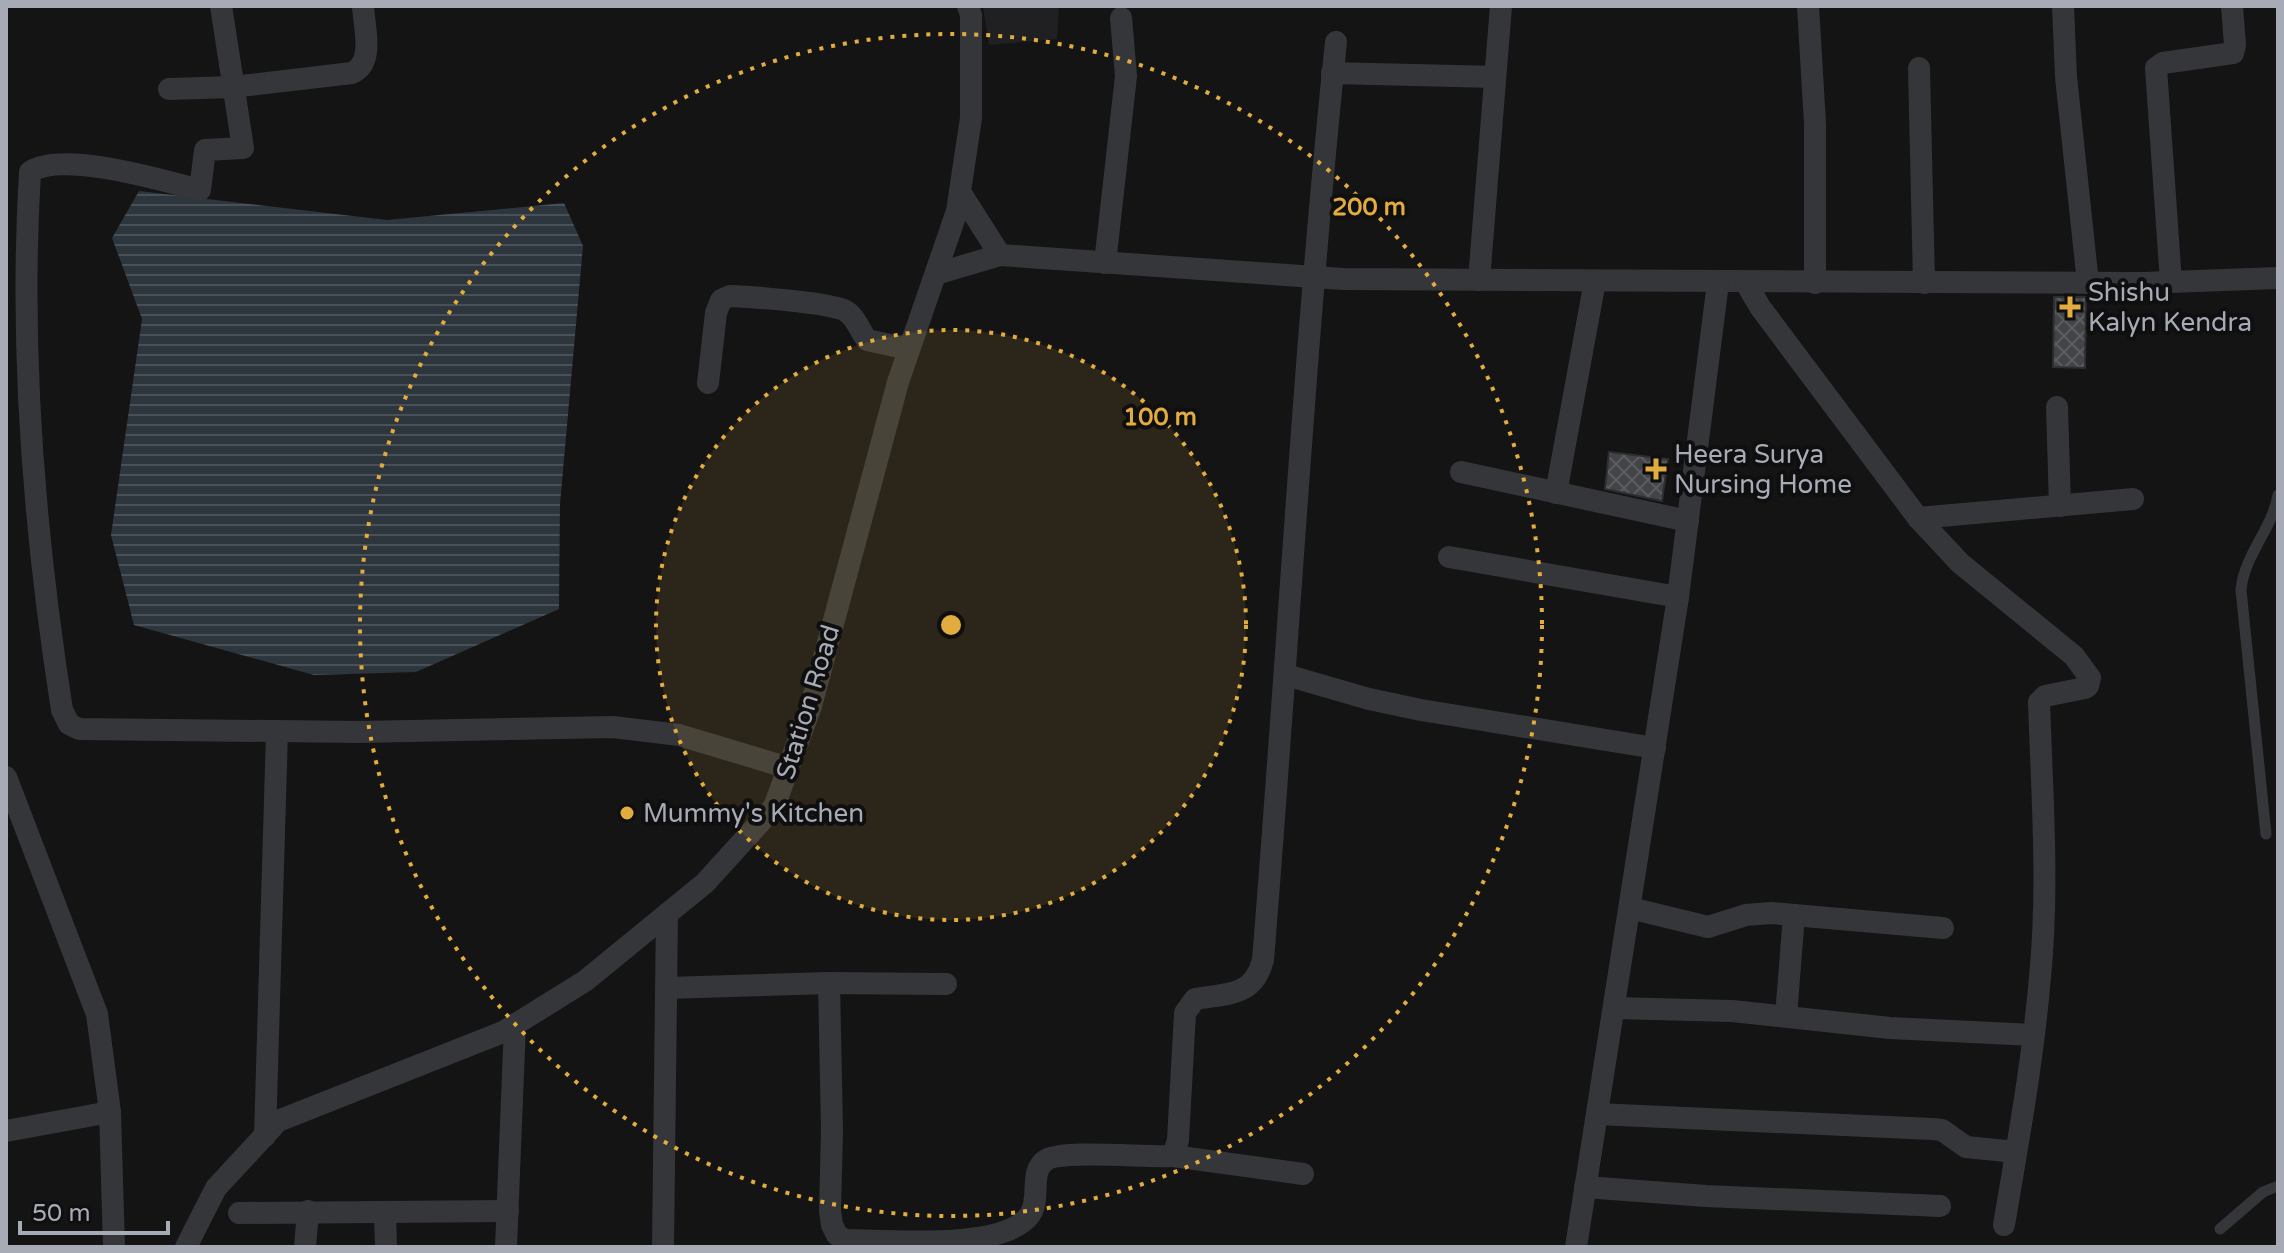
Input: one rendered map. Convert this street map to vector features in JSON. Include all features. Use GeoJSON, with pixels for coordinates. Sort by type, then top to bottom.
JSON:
{"type":"FeatureCollection","features":[{"type":"Feature","properties":{"kind":"street"},"geometry":{"type":"LineString","coordinates":[[221,6],[243,148],[205,150],[200,190],[129,172],[91,167],[58,165],[36,168],[30,172],[26,318],[32,467],[45,603],[62,710],[69,724],[79,729],[176,728],[277,732],[613,727],[679,735],[789,768]]}},
{"type":"Feature","properties":{"kind":"street"},"geometry":{"type":"LineString","coordinates":[[169,89],[233,87],[352,73],[365,63],[363,6]]}},
{"type":"Feature","properties":{"kind":"street","name":"Station Road"},"geometry":{"type":"LineString","coordinates":[[186,1247],[216,1188],[278,1121],[503,1032],[585,981],[705,883],[774,807],[811,706],[898,382],[957,211],[971,118],[971,15],[968,6]]}},
{"type":"Feature","properties":{"kind":"street"},"geometry":{"type":"LineString","coordinates":[[1479,280],[1501,6]]}},
{"type":"Feature","properties":{"kind":"street"},"geometry":{"type":"LineString","coordinates":[[1808,6],[1815,124],[1815,283]]}},
{"type":"Feature","properties":{"kind":"street"},"geometry":{"type":"LineString","coordinates":[[2063,6],[2066,77],[2088,283]]}},
{"type":"Feature","properties":{"kind":"street"},"geometry":{"type":"LineString","coordinates":[[2171,282],[2156,68],[2163,63],[2233,53],[2232,6]]}},
{"type":"Feature","properties":{"kind":"street"},"geometry":{"type":"LineString","coordinates":[[1105,263],[1126,76],[1121,18]]}},
{"type":"Feature","properties":{"kind":"street"},"geometry":{"type":"LineString","coordinates":[[1173,1156],[1178,1140],[1185,1013],[1195,999],[1245,989],[1259,977],[1263,960],[1286,675],[1312,277],[1336,42]]}},
{"type":"Feature","properties":{"kind":"street"},"geometry":{"type":"LineString","coordinates":[[1919,68],[1924,283]]}},
{"type":"Feature","properties":{"kind":"street"},"geometry":{"type":"LineString","coordinates":[[1332,73],[1495,77]]}},
{"type":"Feature","properties":{"kind":"street"},"geometry":{"type":"LineString","coordinates":[[960,192],[1000,255]]}},
{"type":"Feature","properties":{"kind":"street"},"geometry":{"type":"LineString","coordinates":[[936,274],[1000,255],[1312,277],[1718,283],[2088,283],[2278,278]]}},
{"type":"Feature","properties":{"kind":"street"},"geometry":{"type":"LineString","coordinates":[[1556,493],[1595,281]]}},
{"type":"Feature","properties":{"kind":"street"},"geometry":{"type":"LineString","coordinates":[[1576,1247],[1678,597],[1718,283]]}},
{"type":"Feature","properties":{"kind":"street"},"geometry":{"type":"LineString","coordinates":[[1746,283],[1760,307],[1918,518],[1960,563],[2074,656],[2090,678],[2085,688],[2045,696],[2039,702],[2041,976],[2004,1225]]}},
{"type":"Feature","properties":{"kind":"street"},"geometry":{"type":"LineString","coordinates":[[708,383],[716,313],[721,300],[730,296],[820,305],[845,311],[867,340],[909,349]]}},
{"type":"Feature","properties":{"kind":"street"},"geometry":{"type":"LineString","coordinates":[[2057,407],[2060,506]]}},
{"type":"Feature","properties":{"kind":"street"},"geometry":{"type":"LineString","coordinates":[[1461,472],[1688,521]]}},
{"type":"Feature","properties":{"kind":"street"},"geometry":{"type":"LineString","coordinates":[[1918,518],[2133,499]]}},
{"type":"Feature","properties":{"kind":"street"},"geometry":{"type":"LineString","coordinates":[[1449,557],[1678,597]]}},
{"type":"Feature","properties":{"kind":"street"},"geometry":{"type":"LineString","coordinates":[[1286,675],[1369,699],[1421,710],[1655,748]]}},
{"type":"Feature","properties":{"kind":"street"},"geometry":{"type":"LineString","coordinates":[[265,1136],[277,732]]}},
{"type":"Feature","properties":{"kind":"street"},"geometry":{"type":"LineString","coordinates":[[6,777],[97,1014],[110,1112],[114,1247]]}},
{"type":"Feature","properties":{"kind":"street"},"geometry":{"type":"LineString","coordinates":[[1630,908],[1708,927],[1760,913],[1943,928]]}},
{"type":"Feature","properties":{"kind":"street"},"geometry":{"type":"LineString","coordinates":[[663,1247],[667,914]]}},
{"type":"Feature","properties":{"kind":"street"},"geometry":{"type":"LineString","coordinates":[[1786,1016],[1794,915]]}},
{"type":"Feature","properties":{"kind":"street"},"geometry":{"type":"LineString","coordinates":[[829,983],[830,1198],[832,1225],[837,1235],[845,1240],[869,1244],[972,1240],[1006,1232],[1020,1226],[1031,1214],[1036,1203],[1039,1166],[1055,1156],[1173,1156],[1303,1174]]}},
{"type":"Feature","properties":{"kind":"street"},"geometry":{"type":"LineString","coordinates":[[666,988],[829,983],[946,984]]}},
{"type":"Feature","properties":{"kind":"street"},"geometry":{"type":"LineString","coordinates":[[1614,1008],[1732,1011],[1901,1029],[2033,1035]]}},
{"type":"Feature","properties":{"kind":"street"},"geometry":{"type":"LineString","coordinates":[[506,1247],[515,1024]]}},
{"type":"Feature","properties":{"kind":"street"},"geometry":{"type":"LineString","coordinates":[[6,1131],[110,1112]]}},
{"type":"Feature","properties":{"kind":"street"},"geometry":{"type":"LineString","coordinates":[[1597,1114],[1932,1129],[1942,1130],[1966,1147],[2016,1152]]}},
{"type":"Feature","properties":{"kind":"street"},"geometry":{"type":"LineString","coordinates":[[1585,1187],[1706,1196],[1940,1206]]}},
{"type":"Feature","properties":{"kind":"street"},"geometry":{"type":"LineString","coordinates":[[305,1247],[308,1211]]}},
{"type":"Feature","properties":{"kind":"street"},"geometry":{"type":"LineString","coordinates":[[239,1213],[508,1211]]}},
{"type":"Feature","properties":{"kind":"street"},"geometry":{"type":"LineString","coordinates":[[385,1212],[386,1247]]}},
{"type":"Feature","properties":{"kind":"lane"},"geometry":{"type":"LineString","coordinates":[[2266,834],[2241,590],[2246,566],[2271,520],[2278,495]]}},
{"type":"Feature","properties":{"kind":"lane"},"geometry":{"type":"LineString","coordinates":[[2220,1229],[2263,1192],[2278,1186]]}},
{"type":"Feature","properties":{"kind":"shaded area"},"geometry":{"type":"Polygon","coordinates":[[[983,6],[1059,6],[1057,39],[989,45],[983,6]]]}},
{"type":"Feature","properties":{"kind":"shaded area"},"geometry":{"type":"Polygon","coordinates":[[[139,191],[387,220],[564,203],[583,246],[560,504],[559,609],[416,672],[314,675],[134,625],[111,535],[142,319],[112,238],[139,191]]]}},
{"type":"Feature","properties":{"kind":"building"},"geometry":{"type":"Polygon","coordinates":[[[2054,297],[2086,297],[2085,368],[2053,367],[2054,297]]]}},
{"type":"Feature","properties":{"kind":"building"},"geometry":{"type":"Polygon","coordinates":[[[1609,452],[1668,459],[1662,501],[1605,489],[1609,452]]]}},
{"type":"Feature","properties":{"kind":"place","name":"Shishu Kalyn Kendra"},"geometry":{"type":"Point","coordinates":[2070,307]}},
{"type":"Feature","properties":{"kind":"place","name":"Heera Surya Nursing Home"},"geometry":{"type":"Point","coordinates":[1656,469]}},
{"type":"Feature","properties":{"kind":"place","name":"Mummy's Kitchen"},"geometry":{"type":"Point","coordinates":[627,813]}}]}
